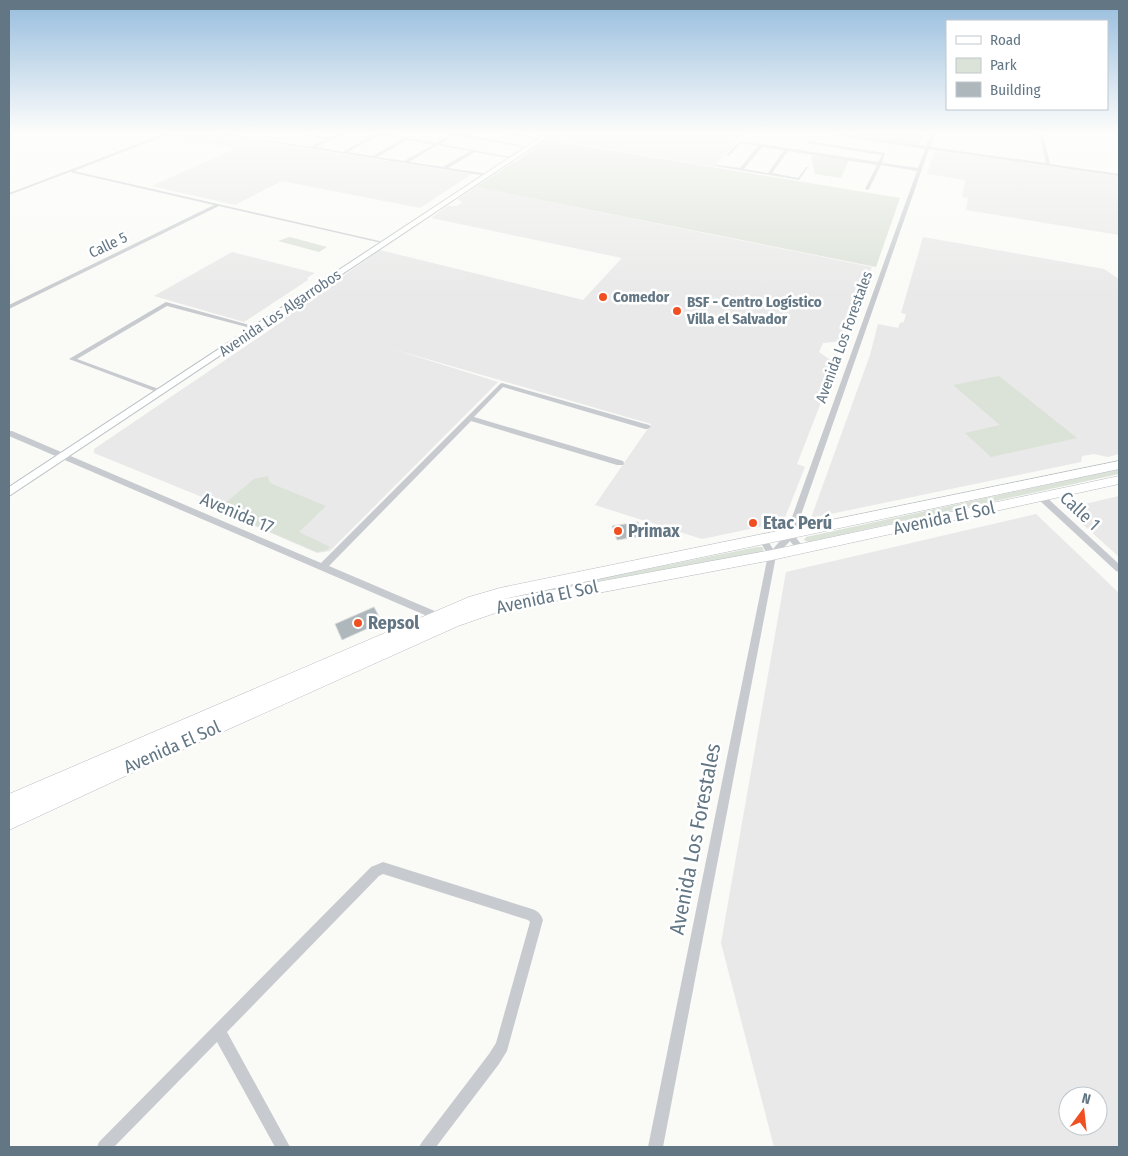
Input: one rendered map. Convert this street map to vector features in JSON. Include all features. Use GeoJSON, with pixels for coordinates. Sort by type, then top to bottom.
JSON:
{"type":"FeatureCollection","features":[{"type":"Feature","properties":{"kind":"main road","name":"Avenida El Sol"},"geometry":{"type":"LineString","coordinates":[[9,803],[469,603],[500,594],[1119,465]]}},
{"type":"Feature","properties":{"kind":"main road","name":"Avenida El Sol"},"geometry":{"type":"LineString","coordinates":[[9,821],[156,753],[453,622],[497,606],[772,554],[1119,480]]}},
{"type":"Feature","properties":{"kind":"street"},"geometry":{"type":"LineString","coordinates":[[9,194],[28,187]]}},
{"type":"Feature","properties":{"kind":"street"},"geometry":{"type":"LineString","coordinates":[[139,187],[382,242]]}},
{"type":"Feature","properties":{"kind":"street","name":"Avenida Los Algarrobos"},"geometry":{"type":"LineString","coordinates":[[9,492],[465,187]]}},
{"type":"Feature","properties":{"kind":"street","name":"Avenida Los Forestales"},"geometry":{"type":"LineString","coordinates":[[790,535],[914,187]]}},
{"type":"Feature","properties":{"kind":"street","name":"Calle 5"},"geometry":{"type":"LineString","coordinates":[[9,307],[218,205]]}},
{"type":"Feature","properties":{"kind":"street"},"geometry":{"type":"LineString","coordinates":[[159,391],[72,359],[166,304],[255,327]]}},
{"type":"Feature","properties":{"kind":"street"},"geometry":{"type":"LineString","coordinates":[[323,567],[502,385],[647,427]]}},
{"type":"Feature","properties":{"kind":"street"},"geometry":{"type":"LineString","coordinates":[[469,418],[620,463]]}},
{"type":"Feature","properties":{"kind":"street","name":"Avenida 17"},"geometry":{"type":"LineString","coordinates":[[9,433],[453,622]]}},
{"type":"Feature","properties":{"kind":"street","name":"Avenida Los Algarrobos"},"geometry":{"type":"LineString","coordinates":[[9,485],[62,455]]}},
{"type":"Feature","properties":{"kind":"street","name":"Calle 1"},"geometry":{"type":"LineString","coordinates":[[1040,497],[1119,569]]}},
{"type":"Feature","properties":{"kind":"street"},"geometry":{"type":"LineString","coordinates":[[763,540],[772,554],[790,535],[800,548]]}},
{"type":"Feature","properties":{"kind":"street","name":"Avenida Los Forestales"},"geometry":{"type":"LineString","coordinates":[[655,1147],[772,554]]}},
{"type":"Feature","properties":{"kind":"street"},"geometry":{"type":"LineString","coordinates":[[104,1147],[376,871],[383,868],[532,915],[537,920],[536,930],[502,1046],[427,1147]]}},
{"type":"Feature","properties":{"kind":"street"},"geometry":{"type":"LineString","coordinates":[[218,1030],[283,1147]]}},
{"type":"Feature","properties":{"kind":"shaded area"},"geometry":{"type":"Polygon","coordinates":[[[156,187],[270,187],[235,205],[156,187]]]}},
{"type":"Feature","properties":{"kind":"shaded area"},"geometry":{"type":"Polygon","coordinates":[[[312,187],[452,187],[420,208],[312,187]]]}},
{"type":"Feature","properties":{"kind":"shaded area"},"geometry":{"type":"Polygon","coordinates":[[[476,187],[872,267],[842,341],[823,343],[819,352],[836,364],[797,464],[805,467],[782,525],[769,525],[702,539],[595,505],[651,424],[389,348],[498,382],[330,551],[317,553],[222,512],[222,506],[197,501],[202,497],[94,453],[94,449],[286,319],[284,318],[380,250],[583,300],[622,258],[431,218],[448,206],[457,206],[462,203],[458,199],[476,187]]]}},
{"type":"Feature","properties":{"kind":"shaded area"},"geometry":{"type":"Polygon","coordinates":[[[964,187],[1118,187],[1119,235],[966,210],[968,198],[962,197],[964,187]]]}},
{"type":"Feature","properties":{"kind":"shaded area"},"geometry":{"type":"Polygon","coordinates":[[[923,237],[1104,269],[1119,279],[1119,454],[1108,457],[1094,454],[1082,456],[1081,462],[811,518],[870,355],[878,324],[898,328],[900,323],[904,322],[906,314],[901,313],[923,237]]]}},
{"type":"Feature","properties":{"kind":"shaded area"},"geometry":{"type":"Polygon","coordinates":[[[232,252],[315,273],[307,278],[308,280],[244,322],[154,296],[232,252]]]}},
{"type":"Feature","properties":{"kind":"shaded area"},"geometry":{"type":"Polygon","coordinates":[[[1119,496],[1119,557],[1068,511],[1072,507],[1119,496]]]}},
{"type":"Feature","properties":{"kind":"shaded area"},"geometry":{"type":"Polygon","coordinates":[[[1036,514],[1119,593],[1119,1147],[774,1147],[721,943],[786,572],[1036,514]]]}},
{"type":"Feature","properties":{"kind":"green space"},"geometry":{"type":"Polygon","coordinates":[[[476,187],[833,187],[900,198],[876,267],[476,187]]]}},
{"type":"Feature","properties":{"kind":"green space"},"geometry":{"type":"Polygon","coordinates":[[[289,237],[327,247],[319,252],[278,241],[289,237]]]}},
{"type":"Feature","properties":{"kind":"green space"},"geometry":{"type":"Polygon","coordinates":[[[999,376],[1077,438],[991,457],[965,433],[1000,425],[953,385],[999,376]]]}},
{"type":"Feature","properties":{"kind":"green space"},"geometry":{"type":"Polygon","coordinates":[[[1119,469],[1119,474],[808,542],[804,540],[806,537],[1119,469]]]}},
{"type":"Feature","properties":{"kind":"green space"},"geometry":{"type":"Polygon","coordinates":[[[268,476],[270,483],[326,506],[299,532],[330,547],[327,550],[317,552],[224,512],[223,505],[254,479],[268,476]]]}},
{"type":"Feature","properties":{"kind":"green space"},"geometry":{"type":"Polygon","coordinates":[[[762,547],[764,550],[490,601],[762,547]]]}},
{"type":"Feature","properties":{"kind":"building"},"geometry":{"type":"Polygon","coordinates":[[[638,522],[643,536],[617,540],[612,526],[638,522]]]}},
{"type":"Feature","properties":{"kind":"building","name":"Repsol"},"geometry":{"type":"Polygon","coordinates":[[[374,607],[382,622],[342,640],[335,624],[374,607]]]}},
{"type":"Feature","properties":{"kind":"place","name":"Comedor"},"geometry":{"type":"Point","coordinates":[603,297]}},
{"type":"Feature","properties":{"kind":"place","name":"BSF - Centro Logístico Villa el Salvador"},"geometry":{"type":"Point","coordinates":[677,311]}},
{"type":"Feature","properties":{"kind":"place","name":"Etac Perú"},"geometry":{"type":"Point","coordinates":[753,523]}},
{"type":"Feature","properties":{"kind":"place","name":"Primax"},"geometry":{"type":"Point","coordinates":[618,531]}},
{"type":"Feature","properties":{"kind":"place","name":"Repsol"},"geometry":{"type":"Point","coordinates":[358,623]}}]}
